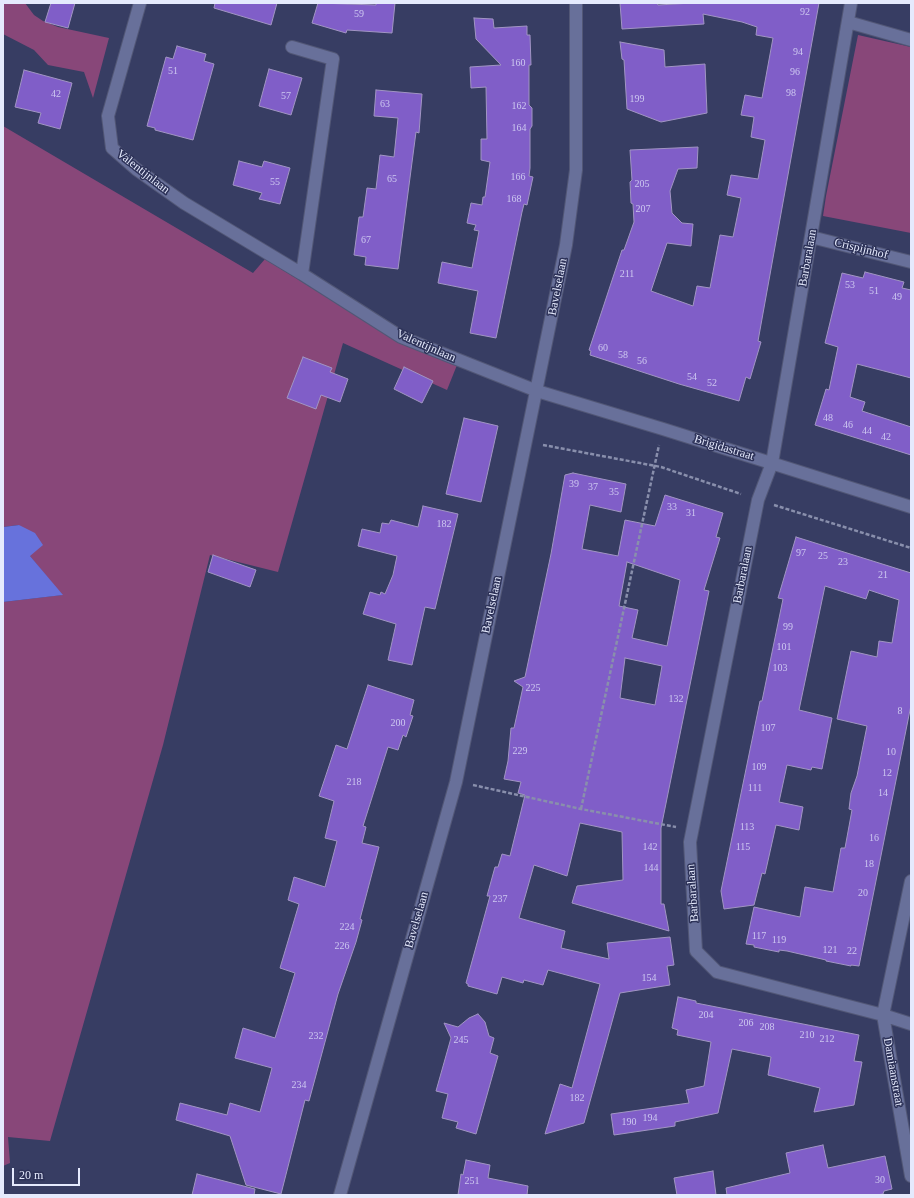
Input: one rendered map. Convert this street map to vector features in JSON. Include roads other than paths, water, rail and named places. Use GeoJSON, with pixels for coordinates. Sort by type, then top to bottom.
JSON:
{"type":"FeatureCollection","features":[{"type":"Feature","properties":{"kind":"street","name":"Valentijnlaan"},"geometry":{"type":"LineString","coordinates":[[140,3],[108,116],[112,148],[136,169],[184,203],[401,336],[537,391]]}},
{"type":"Feature","properties":{"kind":"street","name":"Bavelselaan"},"geometry":{"type":"LineString","coordinates":[[340,1195],[456,782],[537,391],[566,244],[576,170],[576,3]]}},
{"type":"Feature","properties":{"kind":"street","name":"Barbaralaan"},"geometry":{"type":"LineString","coordinates":[[851,3],[772,463],[758,500],[690,842],[696,951],[717,972],[883,1015]]}},
{"type":"Feature","properties":{"kind":"street"},"geometry":{"type":"LineString","coordinates":[[848,22],[911,40]]}},
{"type":"Feature","properties":{"kind":"street"},"geometry":{"type":"LineString","coordinates":[[292,47],[332,59],[302,274]]}},
{"type":"Feature","properties":{"kind":"street","name":"Crispijnhof"},"geometry":{"type":"LineString","coordinates":[[811,237],[911,262]]}},
{"type":"Feature","properties":{"kind":"street","name":"Brigidastraat"},"geometry":{"type":"LineString","coordinates":[[537,391],[911,507]]}},
{"type":"Feature","properties":{"kind":"street","name":"Damiaanstraat"},"geometry":{"type":"LineString","coordinates":[[911,880],[883,1015],[911,1176]]}},
{"type":"Feature","properties":{"kind":"street","name":"Damiaanstraat"},"geometry":{"type":"LineString","coordinates":[[883,1015],[911,1024]]}},
{"type":"Feature","properties":{"kind":"water"},"geometry":{"type":"Polygon","coordinates":[[[19,525],[35,533],[43,545],[30,556],[63,595],[3,602],[3,527],[19,525]]]}}]}
